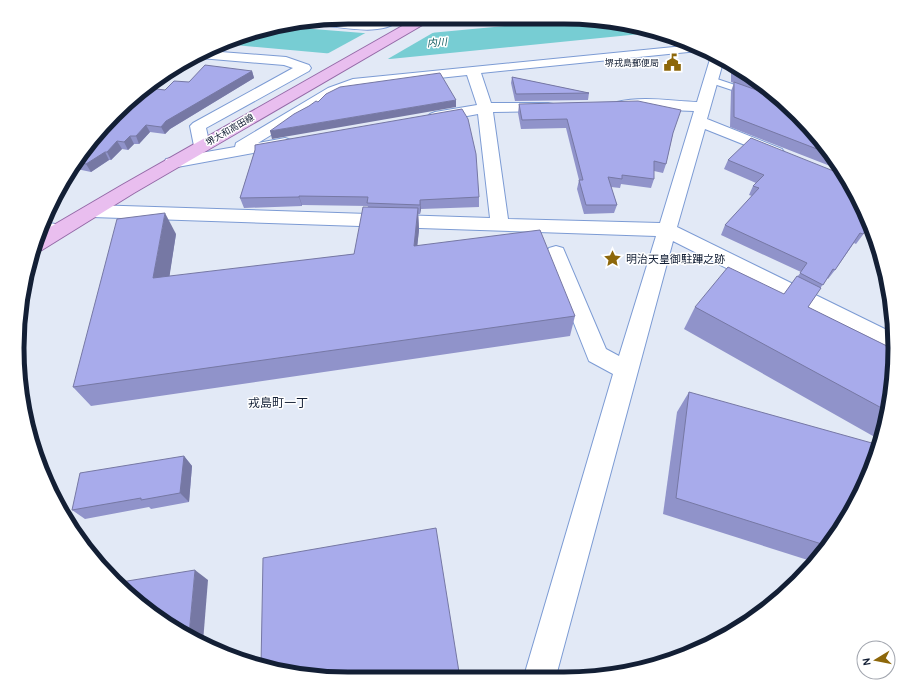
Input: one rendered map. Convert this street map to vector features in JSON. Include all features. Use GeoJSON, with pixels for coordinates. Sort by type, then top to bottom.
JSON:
{"type":"FeatureCollection","features":[{"type":"Feature","properties":{"kind":"main road","name":"堺大和高田線"},"geometry":{"type":"LineString","coordinates":[[50,229],[92,211],[172,163],[415,24]]}},
{"type":"Feature","properties":{"kind":"street"},"geometry":{"type":"LineString","coordinates":[[350,24],[369,26],[383,24]]}},
{"type":"Feature","properties":{"kind":"street"},"geometry":{"type":"LineString","coordinates":[[230,153],[333,91],[353,83],[689,49]]}},
{"type":"Feature","properties":{"kind":"street"},"geometry":{"type":"LineString","coordinates":[[202,146],[198,126],[304,68],[286,62],[210,55]]}},
{"type":"Feature","properties":{"kind":"street"},"geometry":{"type":"LineString","coordinates":[[541,672],[626,370],[716,62]]}},
{"type":"Feature","properties":{"kind":"street"},"geometry":{"type":"LineString","coordinates":[[473,70],[485,108],[500,224]]}},
{"type":"Feature","properties":{"kind":"street"},"geometry":{"type":"LineString","coordinates":[[611,105],[650,104],[701,114],[787,157]]}},
{"type":"Feature","properties":{"kind":"street"},"geometry":{"type":"LineString","coordinates":[[423,119],[485,108],[564,106]]}},
{"type":"Feature","properties":{"kind":"street"},"geometry":{"type":"LineString","coordinates":[[172,163],[300,141]]}},
{"type":"Feature","properties":{"kind":"street"},"geometry":{"type":"LineString","coordinates":[[92,211],[668,230],[888,340]]}},
{"type":"Feature","properties":{"kind":"street"},"geometry":{"type":"LineString","coordinates":[[556,253],[597,355],[626,370]]}},
{"type":"Feature","properties":{"kind":"lane"},"geometry":{"type":"LineString","coordinates":[[711,80],[762,97]]}},
{"type":"Feature","properties":{"kind":"water","name":"内川"},"geometry":{"type":"Polygon","coordinates":[[[525,24],[564,24],[606,27],[643,34],[390,59],[234,45],[264,35],[300,28],[363,33],[430,33],[525,24]]]}},
{"type":"Feature","properties":{"kind":"pier"},"geometry":{"type":"Polygon","coordinates":[[[369,31],[436,31],[386,60],[325,55],[369,31]]]}},
{"type":"Feature","properties":{"kind":"building"},"geometry":{"type":"Polygon","coordinates":[[[205,65],[252,71],[166,121],[161,127],[146,125],[136,136],[130,136],[124,142],[117,141],[107,152],[86,164],[82,163],[104,134],[134,104],[151,91],[154,89],[165,90],[174,81],[189,82],[205,65]]]}},
{"type":"Feature","properties":{"kind":"building"},"geometry":{"type":"Polygon","coordinates":[[[440,73],[456,100],[270,131],[294,114],[316,101],[318,102],[326,94],[340,87],[440,73]]]}},
{"type":"Feature","properties":{"kind":"building"},"geometry":{"type":"Polygon","coordinates":[[[512,77],[589,93],[516,94],[512,77]]]}},
{"type":"Feature","properties":{"kind":"building"},"geometry":{"type":"Polygon","coordinates":[[[734,82],[763,92],[778,104],[808,134],[820,150],[734,117],[734,82]]]}},
{"type":"Feature","properties":{"kind":"building"},"geometry":{"type":"Polygon","coordinates":[[[638,101],[681,110],[673,133],[666,164],[654,161],[654,179],[622,175],[622,179],[608,177],[617,205],[586,205],[579,180],[583,180],[567,119],[522,120],[519,104],[638,101]]]}},
{"type":"Feature","properties":{"kind":"building"},"geometry":{"type":"Polygon","coordinates":[[[462,109],[468,119],[476,154],[479,197],[420,200],[420,205],[367,203],[368,197],[299,196],[240,198],[255,150],[255,145],[462,109]]]}},
{"type":"Feature","properties":{"kind":"building"},"geometry":{"type":"Polygon","coordinates":[[[751,138],[836,172],[855,205],[866,231],[863,234],[860,233],[823,285],[800,273],[807,263],[725,225],[759,188],[753,186],[764,175],[728,160],[751,138]]]}},
{"type":"Feature","properties":{"kind":"building"},"geometry":{"type":"Polygon","coordinates":[[[363,207],[418,208],[414,246],[540,230],[575,316],[73,387],[117,219],[165,213],[153,278],[354,254],[363,207]]]}},
{"type":"Feature","properties":{"kind":"building"},"geometry":{"type":"Polygon","coordinates":[[[728,267],[784,294],[797,276],[821,288],[808,307],[888,347],[882,408],[695,307],[728,267]]]}},
{"type":"Feature","properties":{"kind":"building"},"geometry":{"type":"Polygon","coordinates":[[[689,392],[874,443],[855,491],[845,510],[822,544],[676,498],[689,392]]]}},
{"type":"Feature","properties":{"kind":"building"},"geometry":{"type":"Polygon","coordinates":[[[184,456],[180,493],[72,510],[80,473],[184,456]]]}},
{"type":"Feature","properties":{"kind":"building"},"geometry":{"type":"Polygon","coordinates":[[[436,528],[459,672],[327,671],[285,666],[261,660],[263,558],[436,528]]]}},
{"type":"Feature","properties":{"kind":"building"},"geometry":{"type":"Polygon","coordinates":[[[195,570],[189,631],[151,605],[124,582],[195,570]]]}},
{"type":"Feature","properties":{"kind":"place","name":"堺戎島郵便局"},"geometry":{"type":"Point","coordinates":[672,63]}},
{"type":"Feature","properties":{"kind":"place","name":"明治天皇御駐蹕之跡"},"geometry":{"type":"Point","coordinates":[613,259]}},
{"type":"Feature","properties":{"kind":"district","name":"戎島町一丁"},"geometry":{"type":"Point","coordinates":[278,403]}}]}
